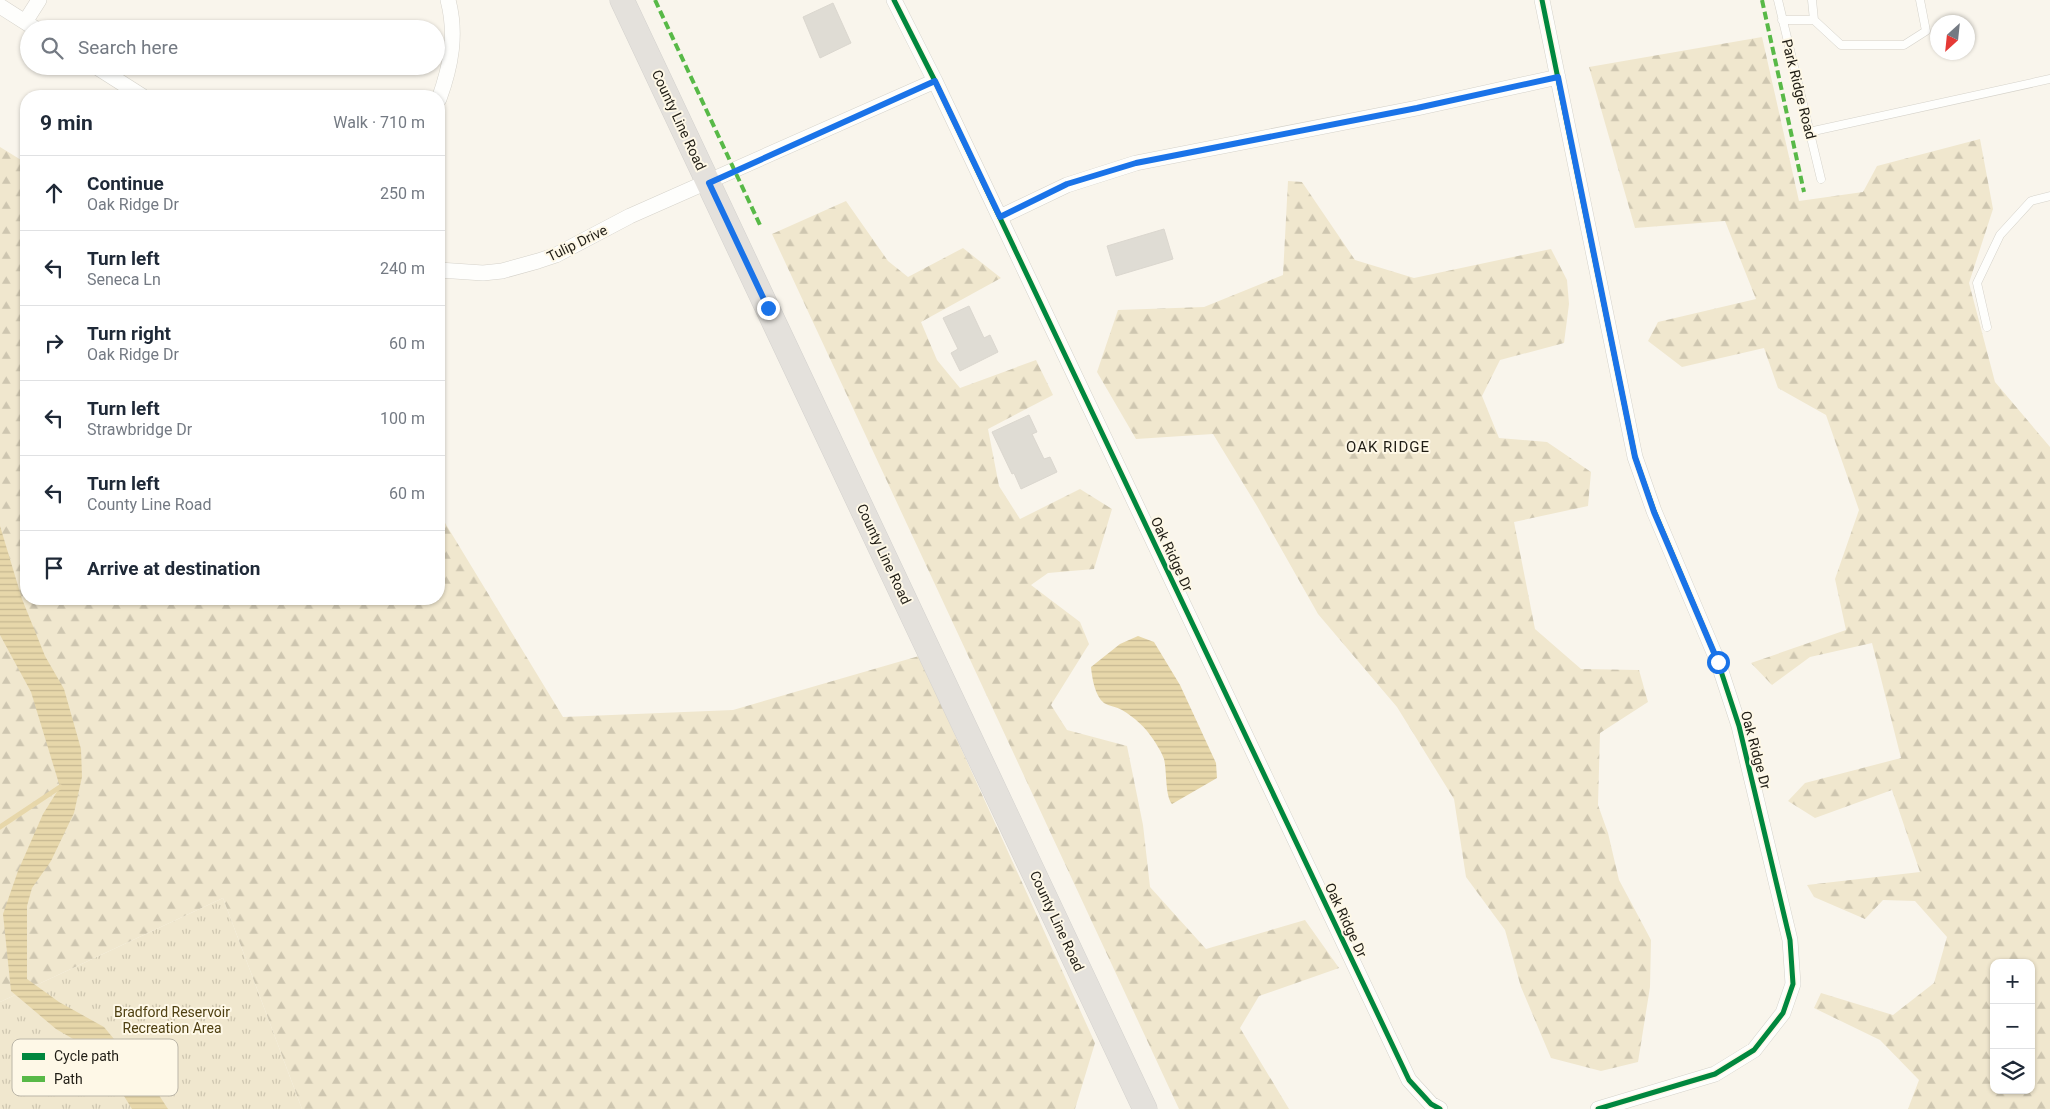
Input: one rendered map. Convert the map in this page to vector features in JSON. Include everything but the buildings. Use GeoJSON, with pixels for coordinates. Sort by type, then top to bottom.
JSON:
{"type":"FeatureCollection","features":[{"type":"Feature","properties":{"kind":"main road","name":"County Line Road"},"geometry":{"type":"LineString","coordinates":[[622,0],[1145,1109]]}},
{"type":"Feature","properties":{"kind":"street"},"geometry":{"type":"LineString","coordinates":[[33,20],[39,0]]}},
{"type":"Feature","properties":{"kind":"street"},"geometry":{"type":"LineString","coordinates":[[441,90],[452,50],[453,29],[448,0]]}},
{"type":"Feature","properties":{"kind":"street","name":"Oak Ridge Dr"},"geometry":{"type":"LineString","coordinates":[[894,0],[1000,217],[1409,1080],[1431,1104],[1440,1109]]}},
{"type":"Feature","properties":{"kind":"street","name":"Oak Ridge Dr"},"geometry":{"type":"LineString","coordinates":[[1542,0],[1635,457],[1654,512],[1718,662],[1739,726],[1790,940],[1793,984],[1783,1013],[1754,1050],[1715,1074],[1598,1109]]}},
{"type":"Feature","properties":{"kind":"street"},"geometry":{"type":"LineString","coordinates":[[0,6],[23,20]]}},
{"type":"Feature","properties":{"kind":"street"},"geometry":{"type":"LineString","coordinates":[[109,75],[133,90]]}},
{"type":"Feature","properties":{"kind":"street"},"geometry":{"type":"LineString","coordinates":[[1000,217],[1067,184],[1136,163],[1417,108],[1558,77]]}},
{"type":"Feature","properties":{"kind":"street","name":"Tulip Drive"},"geometry":{"type":"LineString","coordinates":[[445,270],[483,273],[502,271],[538,261],[556,254],[630,216],[709,183],[935,81]]}},
{"type":"Feature","properties":{"kind":"lane","name":"Park Ridge Road"},"geometry":{"type":"LineString","coordinates":[[1778,0],[1820,179]]}},
{"type":"Feature","properties":{"kind":"lane"},"geometry":{"type":"LineString","coordinates":[[1812,0],[1814,20],[1841,45],[1904,45],[1926,31],[1920,0]]}},
{"type":"Feature","properties":{"kind":"lane"},"geometry":{"type":"LineString","coordinates":[[1782,20],[1814,20]]}},
{"type":"Feature","properties":{"kind":"lane"},"geometry":{"type":"LineString","coordinates":[[1809,132],[2050,79]]}},
{"type":"Feature","properties":{"kind":"lane"},"geometry":{"type":"LineString","coordinates":[[1987,326],[1977,283],[2000,235],[2031,201],[2050,196]]}},
{"type":"Feature","properties":{"kind":"green space"},"geometry":{"type":"Polygon","coordinates":[[[1762,37],[1799,201],[1863,192],[1877,166],[1980,139],[1993,209],[1969,283],[1995,382],[2050,447],[2050,1109],[1908,1109],[1919,1080],[1880,1040],[1814,1008],[1821,993],[1893,1015],[1934,983],[1947,937],[1915,901],[1883,900],[1865,919],[1814,897],[1807,885],[1920,872],[1892,790],[1815,818],[1788,801],[1805,783],[1901,758],[1872,643],[1810,657],[1772,685],[1751,663],[1846,630],[1835,579],[1859,510],[1826,415],[1778,388],[1764,348],[1682,367],[1648,341],[1658,322],[1756,299],[1725,221],[1635,228],[1589,67],[1762,37]]]}},
{"type":"Feature","properties":{"kind":"green space"},"geometry":{"type":"Polygon","coordinates":[[[0,147],[20,159],[20,605],[445,605],[445,523],[563,717],[733,710],[919,656],[1095,1043],[1075,1109],[302,1109],[223,898],[0,1002],[0,147]]]}},
{"type":"Feature","properties":{"kind":"green space"},"geometry":{"type":"Polygon","coordinates":[[[1288,181],[1302,182],[1355,260],[1414,278],[1551,249],[1567,280],[1569,304],[1564,343],[1500,360],[1482,396],[1499,438],[1547,442],[1591,472],[1588,506],[1514,522],[1535,629],[1581,669],[1639,670],[1648,702],[1600,733],[1598,805],[1608,833],[1619,880],[1651,940],[1650,987],[1638,1062],[1601,1071],[1551,1058],[1521,987],[1505,930],[1466,877],[1454,799],[1397,707],[1318,614],[1257,506],[1213,434],[1136,439],[1097,372],[1118,310],[1204,307],[1283,275],[1288,181]]]}},
{"type":"Feature","properties":{"kind":"green space"},"geometry":{"type":"Polygon","coordinates":[[[846,201],[888,261],[908,277],[963,248],[1001,278],[921,322],[937,360],[960,388],[1036,360],[1053,395],[988,429],[999,486],[1020,519],[1080,489],[1112,509],[1094,569],[1048,573],[1031,585],[1080,622],[1089,644],[1051,705],[1067,730],[1127,746],[1143,825],[1150,887],[1206,949],[1305,920],[1339,968],[1259,996],[1240,1028],[1289,1109],[1179,1109],[772,234],[846,201]]]}},
{"type":"Feature","properties":{"kind":"green space","name":"Bradford Reservoir Recreation Area"},"geometry":{"type":"Polygon","coordinates":[[[223,898],[302,1109],[0,1109],[0,1002],[223,898]]]}},
{"type":"Feature","properties":{"kind":"shaded area"},"geometry":{"type":"Polygon","coordinates":[[[0,526],[20,592],[20,605],[24,605],[45,656],[64,689],[81,749],[82,777],[74,813],[51,861],[32,888],[27,906],[27,979],[59,1002],[104,1027],[114,1039],[73,1039],[56,1029],[11,991],[3,914],[18,871],[43,814],[60,787],[31,692],[0,635],[0,526]]]}},
{"type":"Feature","properties":{"kind":"shaded area"},"geometry":{"type":"Polygon","coordinates":[[[1138,636],[1154,642],[1180,685],[1216,763],[1217,778],[1172,804],[1168,795],[1164,759],[1155,741],[1131,716],[1120,709],[1104,703],[1098,696],[1093,681],[1091,667],[1120,644],[1138,636]]]}},
{"type":"Feature","properties":{"kind":"shaded area"},"geometry":{"type":"Polygon","coordinates":[[[124,1096],[160,1096],[168,1109],[132,1109],[124,1096]]]}},
{"type":"Feature","properties":{"kind":"waterway"},"geometry":{"type":"LineString","coordinates":[[0,827],[60,787]]}},
{"type":"Feature","properties":{"kind":"marked path"},"geometry":{"type":"LineString","coordinates":[[655,0],[760,225]]}},
{"type":"Feature","properties":{"kind":"marked path"},"geometry":{"type":"LineString","coordinates":[[1762,0],[1804,192]]}},
{"type":"Feature","properties":{"kind":"cycle path"},"geometry":{"type":"LineString","coordinates":[[894,0],[935,81],[1409,1080],[1431,1104],[1440,1109]]}},
{"type":"Feature","properties":{"kind":"cycle path"},"geometry":{"type":"LineString","coordinates":[[1542,0],[1635,457],[1654,511],[1718,662],[1739,726],[1790,940],[1793,984],[1783,1013],[1754,1050],[1715,1074],[1598,1109]]}},
{"type":"Feature","properties":{"kind":"district","name":"OAK RIDGE"},"geometry":{"type":"Point","coordinates":[1388,447]}},
{"type":"Feature","properties":{"kind":"route"},"geometry":{"type":"LineString","coordinates":[[768,308],[709,183],[935,81],[1000,217],[1067,184],[1136,163],[1417,108],[1558,77],[1635,457],[1654,512],[1718,662]]}}]}
